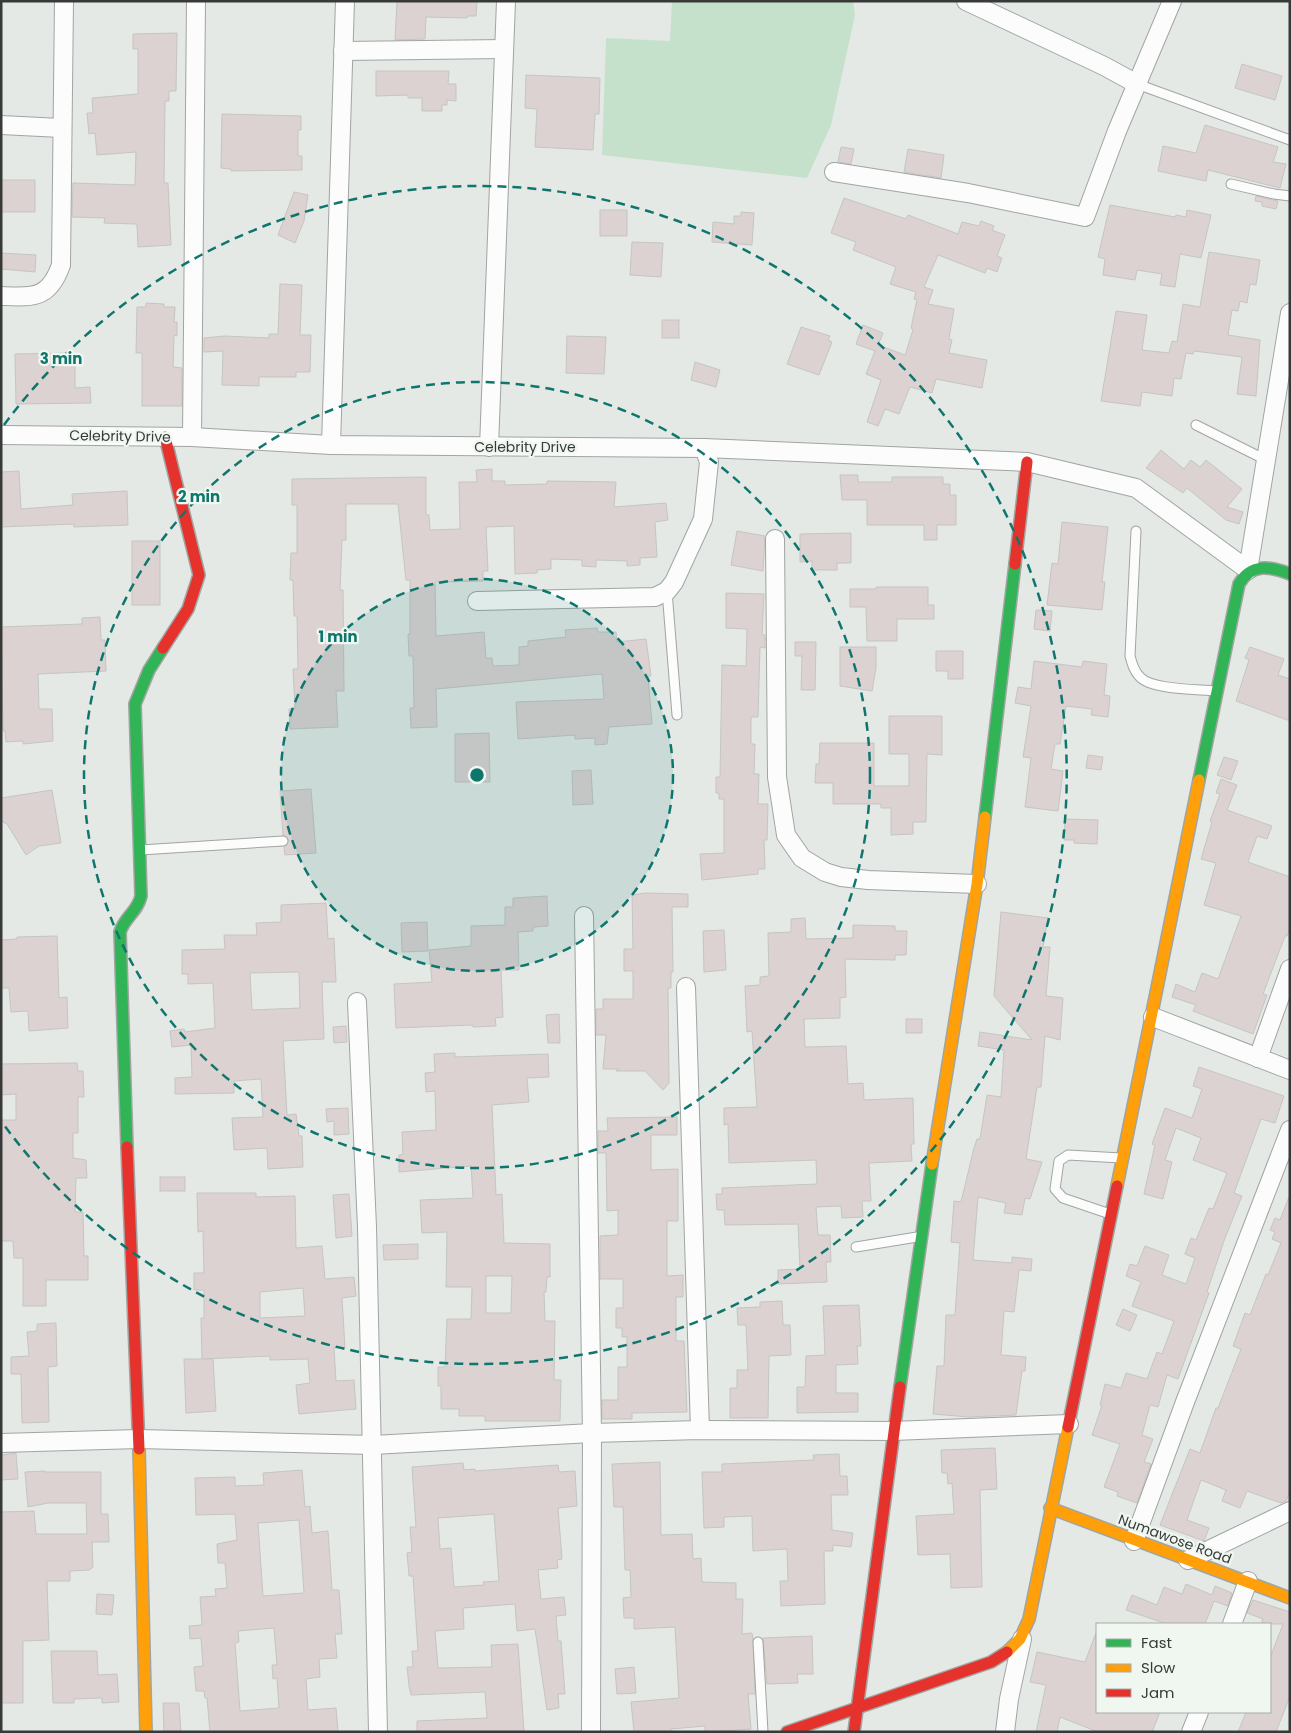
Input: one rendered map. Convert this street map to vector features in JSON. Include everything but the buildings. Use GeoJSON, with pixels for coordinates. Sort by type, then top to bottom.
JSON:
{"type":"FeatureCollection","features":[{"type":"Feature","properties":{"kind":"street"},"geometry":{"type":"LineString","coordinates":[[1,296],[35,297],[45,291],[56,279],[61,265],[61,128],[64,1]]}},
{"type":"Feature","properties":{"kind":"street"},"geometry":{"type":"LineString","coordinates":[[192,437],[196,1]]}},
{"type":"Feature","properties":{"kind":"street"},"geometry":{"type":"LineString","coordinates":[[331,445],[345,1]]}},
{"type":"Feature","properties":{"kind":"street"},"geometry":{"type":"LineString","coordinates":[[489,446],[506,1]]}},
{"type":"Feature","properties":{"kind":"street"},"geometry":{"type":"LineString","coordinates":[[966,1],[1104,66],[1137,84]]}},
{"type":"Feature","properties":{"kind":"street"},"geometry":{"type":"LineString","coordinates":[[834,172],[968,193],[1085,217],[1117,131],[1172,1]]}},
{"type":"Feature","properties":{"kind":"street"},"geometry":{"type":"LineString","coordinates":[[343,51],[504,49]]}},
{"type":"Feature","properties":{"kind":"street"},"geometry":{"type":"LineString","coordinates":[[1,125],[61,128]]}},
{"type":"Feature","properties":{"kind":"street"},"geometry":{"type":"LineString","coordinates":[[1248,570],[1290,313]]}},
{"type":"Feature","properties":{"kind":"street","name":"Celebrity Drive"},"geometry":{"type":"LineString","coordinates":[[1,435],[192,437],[331,445],[704,448],[1027,462],[1136,488],[1248,570]]}},
{"type":"Feature","properties":{"kind":"street"},"geometry":{"type":"LineString","coordinates":[[146,1732],[139,1439],[128,1197],[120,932],[124,920],[134,912],[141,902],[135,704],[139,688],[150,668],[192,602],[197,589],[199,575],[165,437]]}},
{"type":"Feature","properties":{"kind":"street"},"geometry":{"type":"LineString","coordinates":[[477,601],[655,598],[667,591],[682,568],[703,519],[709,462],[704,448]]}},
{"type":"Feature","properties":{"kind":"street"},"geometry":{"type":"LineString","coordinates":[[854,1732],[892,1431],[920,1236],[977,884],[1027,462]]}},
{"type":"Feature","properties":{"kind":"street"},"geometry":{"type":"LineString","coordinates":[[775,538],[777,776],[786,835],[802,858],[825,872],[841,877],[868,880],[977,884]]}},
{"type":"Feature","properties":{"kind":"street"},"geometry":{"type":"LineString","coordinates":[[1005,1732],[1009,1699],[1022,1638],[1037,1582],[1050,1508],[1069,1424],[1121,1158],[1152,1017],[1239,584],[1243,575],[1255,567],[1267,566],[1290,574]]}},
{"type":"Feature","properties":{"kind":"street"},"geometry":{"type":"LineString","coordinates":[[584,916],[592,1434],[591,1732]]}},
{"type":"Feature","properties":{"kind":"street"},"geometry":{"type":"LineString","coordinates":[[1258,1058],[1290,969]]}},
{"type":"Feature","properties":{"kind":"street"},"geometry":{"type":"LineString","coordinates":[[686,987],[700,1430]]}},
{"type":"Feature","properties":{"kind":"street"},"geometry":{"type":"LineString","coordinates":[[357,1002],[367,1227],[378,1732]]}},
{"type":"Feature","properties":{"kind":"street"},"geometry":{"type":"LineString","coordinates":[[1152,1017],[1290,1070]]}},
{"type":"Feature","properties":{"kind":"street"},"geometry":{"type":"LineString","coordinates":[[1134,1541],[1185,1402],[1290,1130]]}},
{"type":"Feature","properties":{"kind":"street"},"geometry":{"type":"LineString","coordinates":[[1,1443],[139,1439],[373,1445],[700,1430],[892,1431],[1069,1424]]}},
{"type":"Feature","properties":{"kind":"street","name":"Numawose Road"},"geometry":{"type":"LineString","coordinates":[[1050,1508],[1290,1598]]}},
{"type":"Feature","properties":{"kind":"street"},"geometry":{"type":"LineString","coordinates":[[1188,1560],[1290,1510]]}},
{"type":"Feature","properties":{"kind":"street"},"geometry":{"type":"LineString","coordinates":[[1232,1623],[1248,1581]]}},
{"type":"Feature","properties":{"kind":"street"},"geometry":{"type":"LineString","coordinates":[[787,1732],[991,1662],[1012,1651],[1022,1638]]}},
{"type":"Feature","properties":{"kind":"street"},"geometry":{"type":"LineString","coordinates":[[1191,1732],[1199,1713]]}},
{"type":"Feature","properties":{"kind":"lane"},"geometry":{"type":"LineString","coordinates":[[1137,84],[1290,140]]}},
{"type":"Feature","properties":{"kind":"lane"},"geometry":{"type":"LineString","coordinates":[[1231,184],[1290,196]]}},
{"type":"Feature","properties":{"kind":"lane"},"geometry":{"type":"LineString","coordinates":[[1196,425],[1266,460]]}},
{"type":"Feature","properties":{"kind":"lane"},"geometry":{"type":"LineString","coordinates":[[1136,531],[1130,656],[1134,669],[1141,679],[1152,684],[1217,691]]}},
{"type":"Feature","properties":{"kind":"lane"},"geometry":{"type":"LineString","coordinates":[[667,591],[677,715]]}},
{"type":"Feature","properties":{"kind":"lane"},"geometry":{"type":"LineString","coordinates":[[140,850],[283,841]]}},
{"type":"Feature","properties":{"kind":"lane"},"geometry":{"type":"LineString","coordinates":[[1110,1214],[1063,1198],[1058,1194],[1055,1189],[1059,1161],[1068,1155],[1121,1158]]}},
{"type":"Feature","properties":{"kind":"lane"},"geometry":{"type":"LineString","coordinates":[[856,1246],[920,1236]]}},
{"type":"Feature","properties":{"kind":"lane"},"geometry":{"type":"LineString","coordinates":[[758,1642],[763,1732]]}},
{"type":"Feature","properties":{"kind":"green space"},"geometry":{"type":"Polygon","coordinates":[[[672,1],[853,1],[855,15],[831,125],[807,178],[602,155],[606,38],[670,41],[672,1]]]}},
{"type":"Feature","properties":{"kind":"traffic: fast"},"geometry":{"type":"LineString","coordinates":[[985,817],[1015,564]]}},
{"type":"Feature","properties":{"kind":"traffic: fast"},"geometry":{"type":"LineString","coordinates":[[1199,780],[1239,584],[1249,572],[1255,569],[1268,568],[1290,574]]}},
{"type":"Feature","properties":{"kind":"traffic: fast"},"geometry":{"type":"LineString","coordinates":[[127,1147],[120,932],[137,906],[141,896],[135,704],[149,670],[163,648]]}},
{"type":"Feature","properties":{"kind":"traffic: fast"},"geometry":{"type":"LineString","coordinates":[[900,1387],[932,1164]]}},
{"type":"Feature","properties":{"kind":"traffic: slow"},"geometry":{"type":"LineString","coordinates":[[1117,1186],[1199,780]]}},
{"type":"Feature","properties":{"kind":"traffic: slow"},"geometry":{"type":"LineString","coordinates":[[932,1164],[977,884],[985,817]]}},
{"type":"Feature","properties":{"kind":"traffic: slow"},"geometry":{"type":"LineString","coordinates":[[1007,1652],[1020,1639],[1029,1619],[1068,1427]]}},
{"type":"Feature","properties":{"kind":"traffic: slow"},"geometry":{"type":"LineString","coordinates":[[139,1449],[146,1732]]}},
{"type":"Feature","properties":{"kind":"traffic: slow"},"geometry":{"type":"LineString","coordinates":[[1050,1508],[1290,1598]]}},
{"type":"Feature","properties":{"kind":"traffic: jam"},"geometry":{"type":"LineString","coordinates":[[163,648],[188,609],[199,575],[165,437]]}},
{"type":"Feature","properties":{"kind":"traffic: jam"},"geometry":{"type":"LineString","coordinates":[[1015,564],[1027,462]]}},
{"type":"Feature","properties":{"kind":"traffic: jam"},"geometry":{"type":"LineString","coordinates":[[127,1147],[139,1449]]}},
{"type":"Feature","properties":{"kind":"traffic: jam"},"geometry":{"type":"LineString","coordinates":[[1068,1427],[1117,1186]]}},
{"type":"Feature","properties":{"kind":"traffic: jam"},"geometry":{"type":"LineString","coordinates":[[854,1732],[900,1387]]}},
{"type":"Feature","properties":{"kind":"traffic: jam"},"geometry":{"type":"LineString","coordinates":[[787,1732],[991,1662],[1007,1652]]}}]}
